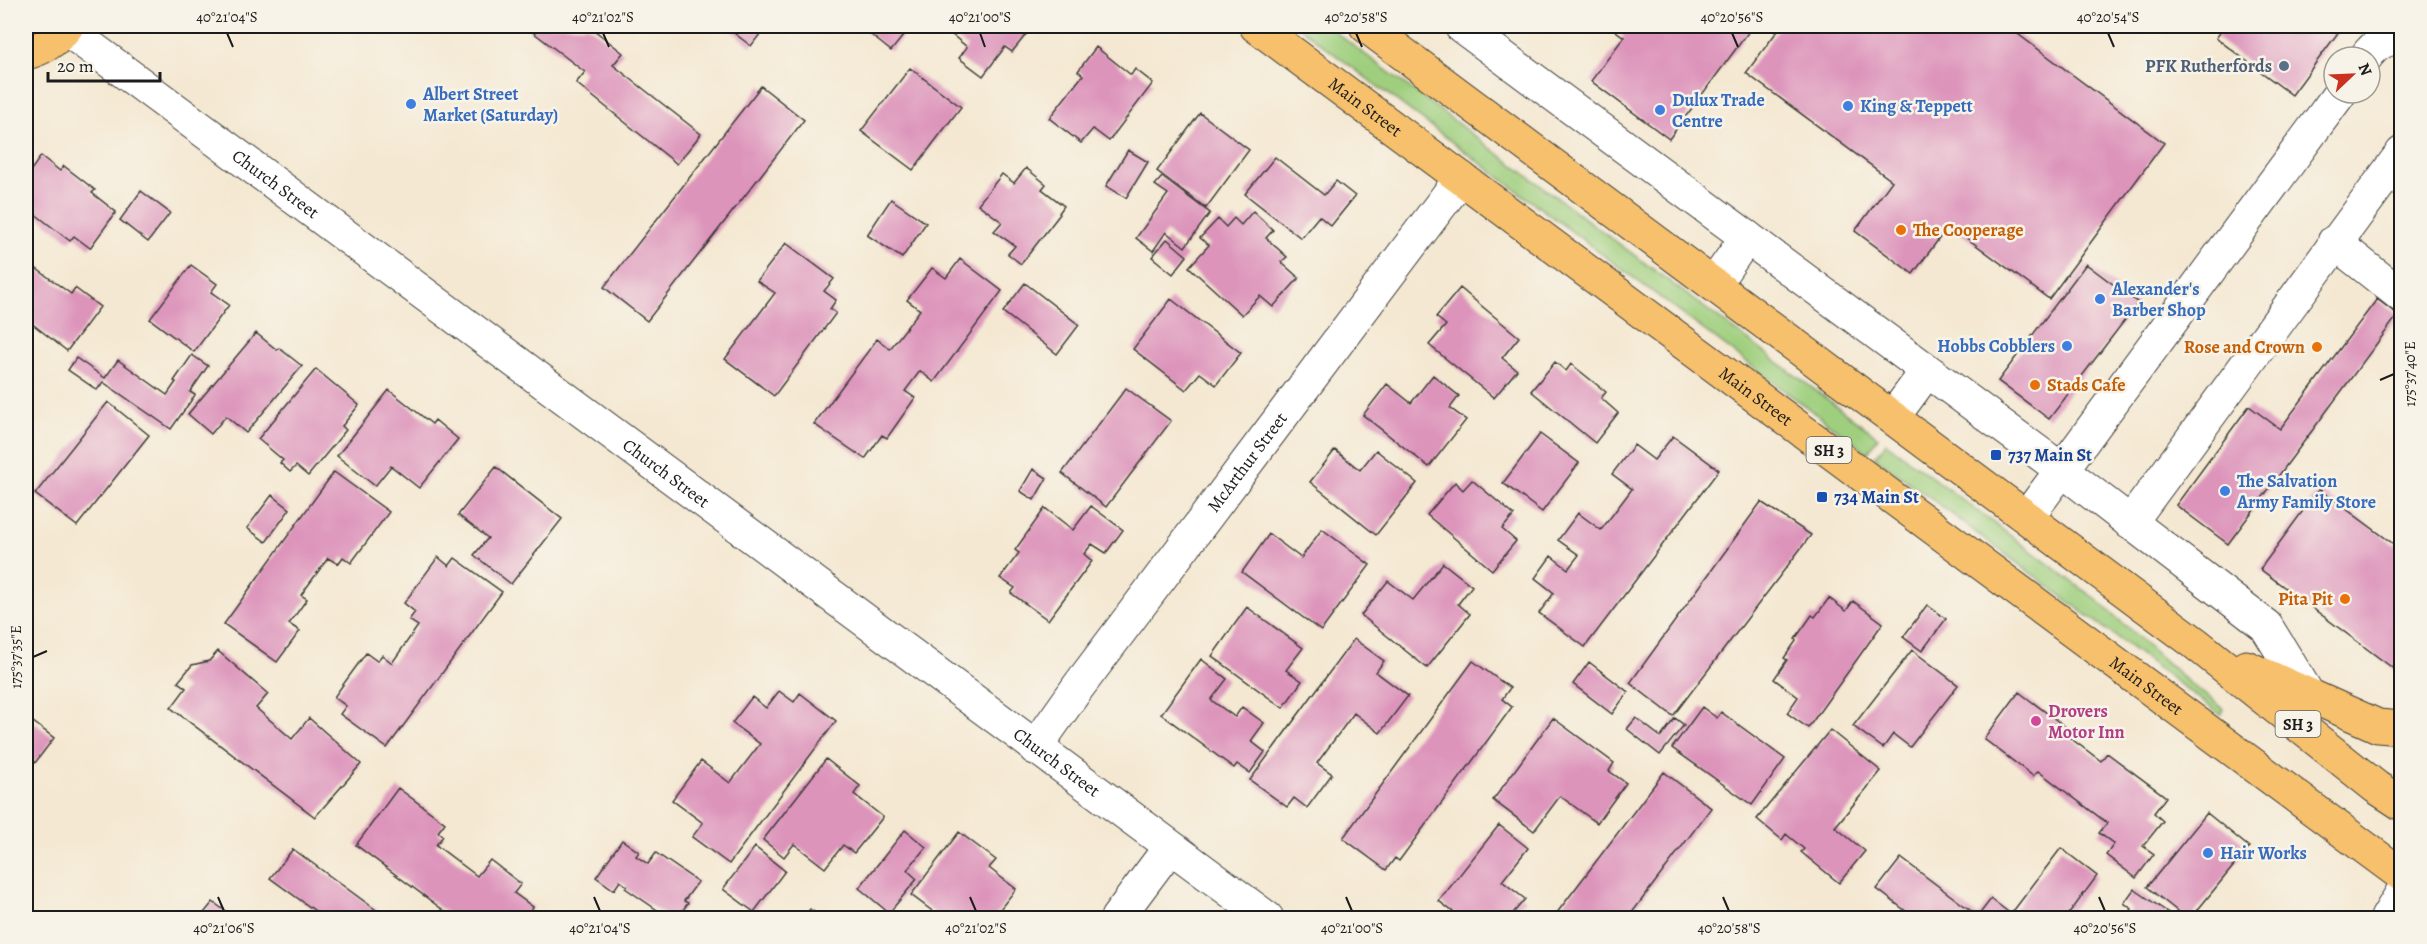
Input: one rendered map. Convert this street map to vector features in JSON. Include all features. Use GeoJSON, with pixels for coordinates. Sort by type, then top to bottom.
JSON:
{"type":"FeatureCollection","features":[{"type":"Feature","properties":{"kind":"main road","name":"Main Street"},"geometry":{"type":"LineString","coordinates":[[1256,26],[2402,875]]}},
{"type":"Feature","properties":{"kind":"main road","name":"SH 3"},"geometry":{"type":"LineString","coordinates":[[1366,26],[2195,643],[2376,787],[2402,804]]}},
{"type":"Feature","properties":{"kind":"main road"},"geometry":{"type":"LineString","coordinates":[[26,53],[45,46],[59,36],[66,27]]}},
{"type":"Feature","properties":{"kind":"main road"},"geometry":{"type":"LineString","coordinates":[[2195,643],[2378,726],[2402,728]]}},
{"type":"Feature","properties":{"kind":"street"},"geometry":{"type":"LineString","coordinates":[[1461,26],[2062,470],[2266,626],[2309,696]]}},
{"type":"Feature","properties":{"kind":"street","name":"Church Street"},"geometry":{"type":"LineString","coordinates":[[66,27],[1267,918]]}},
{"type":"Feature","properties":{"kind":"street"},"geometry":{"type":"LineString","coordinates":[[2378,45],[2392,37],[2402,37]]}},
{"type":"Feature","properties":{"kind":"street"},"geometry":{"type":"LineString","coordinates":[[2027,517],[2331,105]]}},
{"type":"Feature","properties":{"kind":"street"},"geometry":{"type":"LineString","coordinates":[[2130,523],[2334,242],[2402,153]]}},
{"type":"Feature","properties":{"kind":"street","name":"McArthur Street"},"geometry":{"type":"LineString","coordinates":[[1035,748],[1092,668],[1461,178]]}},
{"type":"Feature","properties":{"kind":"street"},"geometry":{"type":"LineString","coordinates":[[1714,284],[1747,237]]}},
{"type":"Feature","properties":{"kind":"street"},"geometry":{"type":"LineString","coordinates":[[2334,242],[2402,296]]}},
{"type":"Feature","properties":{"kind":"street"},"geometry":{"type":"LineString","coordinates":[[1893,417],[1927,371]]}},
{"type":"Feature","properties":{"kind":"street"},"geometry":{"type":"LineString","coordinates":[[1117,918],[1170,847]]}},
{"type":"Feature","properties":{"kind":"street"},"geometry":{"type":"LineString","coordinates":[[2387,918],[2402,893]]}},
{"type":"Feature","properties":{"kind":"green space"},"geometry":{"type":"Polygon","coordinates":[[[1297,26],[1327,26],[1878,437],[1868,453],[1297,26]]]}},
{"type":"Feature","properties":{"kind":"green space"},"geometry":{"type":"Polygon","coordinates":[[[1886,443],[2097,600],[2188,682],[2224,709],[2221,715],[1875,457],[1886,443]]]}},
{"type":"Feature","properties":{"kind":"building"},"geometry":{"type":"Polygon","coordinates":[[[525,26],[589,26],[623,53],[613,65],[701,134],[677,164],[576,83],[585,72],[525,26]]]}},
{"type":"Feature","properties":{"kind":"building"},"geometry":{"type":"Polygon","coordinates":[[[725,26],[766,26],[751,46],[725,26]]]}},
{"type":"Feature","properties":{"kind":"building"},"geometry":{"type":"Polygon","coordinates":[[[870,26],[911,26],[891,51],[866,31],[870,26]]]}},
{"type":"Feature","properties":{"kind":"building"},"geometry":{"type":"Polygon","coordinates":[[[958,26],[1033,26],[1012,52],[1005,47],[983,76],[959,58],[967,47],[951,34],[958,26]]]}},
{"type":"Feature","properties":{"kind":"building","name":"Dulux Trade Centre"},"geometry":{"type":"Polygon","coordinates":[[[1609,26],[1744,26],[1750,30],[1669,139],[1591,81],[1624,37],[1609,26]]]}},
{"type":"Feature","properties":{"kind":"building"},"geometry":{"type":"Polygon","coordinates":[[[1781,26],[2007,26],[2164,143],[2049,299],[1949,225],[1913,274],[1855,231],[1892,181],[1746,73],[1781,26]]]}},
{"type":"Feature","properties":{"kind":"building","name":"PFK Rutherfords"},"geometry":{"type":"Polygon","coordinates":[[[2225,26],[2343,26],[2329,45],[2322,45],[2322,54],[2292,95],[2216,38],[2225,26]]]}},
{"type":"Feature","properties":{"kind":"building"},"geometry":{"type":"Polygon","coordinates":[[[1096,47],[1131,75],[1135,69],[1153,83],[1109,141],[1093,129],[1081,143],[1049,118],[1083,75],[1078,71],[1096,47]]]}},
{"type":"Feature","properties":{"kind":"building"},"geometry":{"type":"Polygon","coordinates":[[[910,68],[961,107],[913,170],[861,131],[910,68]]]}},
{"type":"Feature","properties":{"kind":"building"},"geometry":{"type":"Polygon","coordinates":[[[761,86],[804,120],[647,321],[604,287],[761,86]]]}},
{"type":"Feature","properties":{"kind":"building"},"geometry":{"type":"Polygon","coordinates":[[[1200,113],[1249,150],[1206,208],[1157,171],[1200,113]]]}},
{"type":"Feature","properties":{"kind":"building"},"geometry":{"type":"Polygon","coordinates":[[[1128,150],[1148,162],[1126,198],[1106,186],[1128,150]]]}},
{"type":"Feature","properties":{"kind":"building"},"geometry":{"type":"Polygon","coordinates":[[[41,156],[60,171],[64,166],[95,190],[92,193],[116,212],[90,248],[74,236],[70,241],[26,207],[26,177],[41,156]]]}},
{"type":"Feature","properties":{"kind":"building"},"geometry":{"type":"Polygon","coordinates":[[[1275,157],[1324,195],[1336,181],[1355,196],[1331,226],[1319,216],[1301,238],[1245,194],[1275,157]]]}},
{"type":"Feature","properties":{"kind":"building"},"geometry":{"type":"Polygon","coordinates":[[[1026,168],[1046,184],[1042,189],[1064,206],[1021,264],[1008,254],[1015,246],[994,231],[1002,222],[978,204],[1002,174],[1014,183],[1026,168]]]}},
{"type":"Feature","properties":{"kind":"building"},"geometry":{"type":"Polygon","coordinates":[[[1162,177],[1210,213],[1185,247],[1166,232],[1153,251],[1136,238],[1168,194],[1155,185],[1162,177]]]}},
{"type":"Feature","properties":{"kind":"building"},"geometry":{"type":"Polygon","coordinates":[[[141,191],[170,213],[148,242],[120,220],[141,191]]]}},
{"type":"Feature","properties":{"kind":"building"},"geometry":{"type":"Polygon","coordinates":[[[891,199],[926,223],[902,258],[867,235],[891,199]]]}},
{"type":"Feature","properties":{"kind":"building"},"geometry":{"type":"Polygon","coordinates":[[[1253,211],[1273,230],[1266,238],[1287,257],[1281,262],[1299,278],[1273,307],[1260,296],[1242,315],[1189,267],[1209,245],[1200,238],[1218,219],[1226,227],[1234,218],[1241,225],[1253,211]]]}},
{"type":"Feature","properties":{"kind":"building"},"geometry":{"type":"Polygon","coordinates":[[[1167,239],[1187,256],[1173,274],[1152,257],[1167,239]]]}},
{"type":"Feature","properties":{"kind":"building"},"geometry":{"type":"Polygon","coordinates":[[[786,243],[834,279],[824,291],[836,300],[830,309],[836,313],[774,396],[725,359],[775,293],[757,281],[786,243]]]}},
{"type":"Feature","properties":{"kind":"building"},"geometry":{"type":"Polygon","coordinates":[[[960,259],[1002,291],[934,382],[920,371],[905,391],[915,398],[887,438],[882,435],[865,459],[814,424],[877,339],[890,349],[920,310],[907,300],[932,268],[946,278],[960,259]]]}},
{"type":"Feature","properties":{"kind":"building"},"geometry":{"type":"Polygon","coordinates":[[[26,261],[71,294],[75,288],[100,307],[67,351],[26,319],[26,261]]]}},
{"type":"Feature","properties":{"kind":"building"},"geometry":{"type":"Polygon","coordinates":[[[2086,264],[2138,303],[2049,419],[1998,381],[2086,264]]]}},
{"type":"Feature","properties":{"kind":"building"},"geometry":{"type":"Polygon","coordinates":[[[191,265],[217,284],[211,292],[229,305],[194,352],[150,319],[191,265]]]}},
{"type":"Feature","properties":{"kind":"building"},"geometry":{"type":"Polygon","coordinates":[[[1025,283],[1079,325],[1057,354],[1003,312],[1025,283]]]}},
{"type":"Feature","properties":{"kind":"building"},"geometry":{"type":"Polygon","coordinates":[[[1460,288],[1519,337],[1502,358],[1517,370],[1494,398],[1429,345],[1446,325],[1436,317],[1460,288]]]}},
{"type":"Feature","properties":{"kind":"building"},"geometry":{"type":"Polygon","coordinates":[[[1171,299],[1241,353],[1216,385],[1200,373],[1186,390],[1133,349],[1171,299]]]}},
{"type":"Feature","properties":{"kind":"building"},"geometry":{"type":"Polygon","coordinates":[[[2377,299],[2398,315],[2228,544],[2176,505],[2249,406],[2280,429],[2377,299]]]}},
{"type":"Feature","properties":{"kind":"building"},"geometry":{"type":"Polygon","coordinates":[[[256,333],[302,366],[246,433],[226,416],[211,434],[188,414],[256,333]]]}},
{"type":"Feature","properties":{"kind":"building"},"geometry":{"type":"Polygon","coordinates":[[[192,355],[208,366],[190,392],[195,395],[171,429],[103,382],[97,390],[68,370],[76,358],[105,378],[118,360],[167,395],[192,355]]]}},
{"type":"Feature","properties":{"kind":"building"},"geometry":{"type":"Polygon","coordinates":[[[1555,362],[1566,371],[1571,364],[1606,392],[1601,398],[1618,413],[1595,443],[1531,391],[1555,362]]]}},
{"type":"Feature","properties":{"kind":"building"},"geometry":{"type":"Polygon","coordinates":[[[316,369],[359,405],[342,426],[346,430],[308,476],[296,466],[290,472],[280,463],[283,460],[258,439],[316,369]]]}},
{"type":"Feature","properties":{"kind":"building"},"geometry":{"type":"Polygon","coordinates":[[[1433,375],[1459,396],[1450,408],[1466,420],[1429,467],[1363,415],[1387,384],[1411,403],[1433,375]]]}},
{"type":"Feature","properties":{"kind":"building"},"geometry":{"type":"Polygon","coordinates":[[[1126,388],[1171,421],[1106,507],[1062,473],[1126,388]]]}},
{"type":"Feature","properties":{"kind":"building"},"geometry":{"type":"Polygon","coordinates":[[[389,390],[432,424],[435,420],[458,439],[419,488],[391,466],[375,486],[337,456],[389,390]]]}},
{"type":"Feature","properties":{"kind":"building"},"geometry":{"type":"Polygon","coordinates":[[[108,402],[149,435],[77,526],[35,494],[108,402]]]}},
{"type":"Feature","properties":{"kind":"building"},"geometry":{"type":"Polygon","coordinates":[[[1540,434],[1579,463],[1542,512],[1503,483],[1540,434]]]}},
{"type":"Feature","properties":{"kind":"building"},"geometry":{"type":"Polygon","coordinates":[[[1673,436],[1719,470],[1585,647],[1539,613],[1554,593],[1535,578],[1551,556],[1568,569],[1579,555],[1558,540],[1578,513],[1601,530],[1632,489],[1612,474],[1634,445],[1654,460],[1673,436]]]}},
{"type":"Feature","properties":{"kind":"building"},"geometry":{"type":"Polygon","coordinates":[[[1335,450],[1360,470],[1376,450],[1417,483],[1376,535],[1310,482],[1335,450]]]}},
{"type":"Feature","properties":{"kind":"building"},"geometry":{"type":"Polygon","coordinates":[[[496,467],[562,519],[511,584],[474,555],[488,538],[458,515],[496,467]]]}},
{"type":"Feature","properties":{"kind":"building"},"geometry":{"type":"Polygon","coordinates":[[[1033,469],[1047,478],[1034,500],[1020,491],[1033,469]]]}},
{"type":"Feature","properties":{"kind":"building"},"geometry":{"type":"Polygon","coordinates":[[[334,472],[389,512],[351,563],[343,557],[338,564],[328,558],[301,595],[307,599],[289,624],[300,631],[277,662],[224,624],[334,472]]]}},
{"type":"Feature","properties":{"kind":"building"},"geometry":{"type":"Polygon","coordinates":[[[1472,480],[1514,515],[1502,529],[1516,541],[1492,570],[1427,515],[1455,482],[1463,490],[1472,480]]]}},
{"type":"Feature","properties":{"kind":"building"},"geometry":{"type":"Polygon","coordinates":[[[2319,489],[2395,545],[2402,537],[2402,675],[2260,569],[2319,489]]]}},
{"type":"Feature","properties":{"kind":"building"},"geometry":{"type":"Polygon","coordinates":[[[272,495],[290,509],[266,542],[247,528],[272,495]]]}},
{"type":"Feature","properties":{"kind":"building"},"geometry":{"type":"Polygon","coordinates":[[[1761,502],[1811,535],[1673,716],[1630,683],[1761,502]]]}},
{"type":"Feature","properties":{"kind":"building"},"geometry":{"type":"Polygon","coordinates":[[[1091,506],[1123,530],[1106,553],[1092,544],[1084,554],[1092,561],[1048,620],[1011,593],[1015,588],[1000,578],[1019,553],[1015,550],[1045,508],[1073,530],[1091,506]]]}},
{"type":"Feature","properties":{"kind":"building"},"geometry":{"type":"Polygon","coordinates":[[[1322,529],[1370,565],[1321,631],[1242,572],[1269,534],[1301,558],[1322,529]]]}},
{"type":"Feature","properties":{"kind":"building"},"geometry":{"type":"Polygon","coordinates":[[[438,557],[449,566],[455,558],[502,592],[387,748],[340,714],[346,706],[334,697],[366,653],[377,661],[382,655],[392,663],[418,626],[409,620],[415,612],[404,603],[438,557]]]}},
{"type":"Feature","properties":{"kind":"building"},"geometry":{"type":"Polygon","coordinates":[[[1443,563],[1472,586],[1458,604],[1470,614],[1427,668],[1361,615],[1388,581],[1413,600],[1443,563]]]}},
{"type":"Feature","properties":{"kind":"building"},"geometry":{"type":"Polygon","coordinates":[[[1829,598],[1846,611],[1853,601],[1883,623],[1808,728],[1787,713],[1798,697],[1774,679],[1787,660],[1784,658],[1796,641],[1795,639],[1812,615],[1815,617],[1829,598]]]}},
{"type":"Feature","properties":{"kind":"building"},"geometry":{"type":"Polygon","coordinates":[[[1927,605],[1946,619],[1922,651],[1903,637],[1927,605]]]}},
{"type":"Feature","properties":{"kind":"building"},"geometry":{"type":"Polygon","coordinates":[[[1247,607],[1303,648],[1286,670],[1302,681],[1283,708],[1212,656],[1247,607]]]}},
{"type":"Feature","properties":{"kind":"building"},"geometry":{"type":"Polygon","coordinates":[[[1354,639],[1384,661],[1376,672],[1408,696],[1380,733],[1354,713],[1317,763],[1332,774],[1307,808],[1294,798],[1287,807],[1250,780],[1354,639]]]}},
{"type":"Feature","properties":{"kind":"building"},"geometry":{"type":"Polygon","coordinates":[[[1912,650],[1958,685],[1910,747],[1893,734],[1883,748],[1853,726],[1912,650]]]}},
{"type":"Feature","properties":{"kind":"building"},"geometry":{"type":"Polygon","coordinates":[[[218,651],[268,694],[256,708],[292,739],[309,718],[361,764],[315,817],[171,708],[186,688],[178,682],[192,665],[209,661],[218,651]]]}},
{"type":"Feature","properties":{"kind":"building"},"geometry":{"type":"Polygon","coordinates":[[[1201,659],[1227,679],[1211,700],[1235,717],[1242,707],[1264,723],[1251,741],[1265,752],[1250,773],[1237,764],[1234,768],[1161,714],[1201,659]]]}},
{"type":"Feature","properties":{"kind":"building"},"geometry":{"type":"Polygon","coordinates":[[[1473,661],[1510,688],[1502,699],[1512,707],[1399,861],[1395,858],[1386,870],[1343,838],[1473,661]]]}},
{"type":"Feature","properties":{"kind":"building"},"geometry":{"type":"Polygon","coordinates":[[[1589,662],[1628,692],[1612,714],[1573,684],[1589,662]]]}},
{"type":"Feature","properties":{"kind":"building"},"geometry":{"type":"Polygon","coordinates":[[[779,691],[794,702],[800,693],[836,721],[729,864],[692,837],[703,823],[672,800],[701,761],[730,783],[760,744],[732,723],[752,697],[766,708],[779,691]]]}},
{"type":"Feature","properties":{"kind":"building"},"geometry":{"type":"Polygon","coordinates":[[[2019,692],[2072,732],[2069,737],[2101,761],[2107,753],[2166,797],[2154,813],[2163,821],[2143,846],[2154,854],[2136,878],[2106,855],[2114,844],[2099,833],[2107,823],[2038,771],[2033,776],[1984,739],[2019,692]]]}},
{"type":"Feature","properties":{"kind":"building"},"geometry":{"type":"Polygon","coordinates":[[[1702,707],[1717,718],[1721,712],[1785,759],[1752,805],[1672,748],[1702,707]]]}},
{"type":"Feature","properties":{"kind":"building"},"geometry":{"type":"Polygon","coordinates":[[[28,718],[54,738],[35,763],[26,755],[26,720],[28,718]]]}},
{"type":"Feature","properties":{"kind":"building"},"geometry":{"type":"Polygon","coordinates":[[[1553,718],[1614,763],[1609,771],[1626,783],[1597,823],[1560,796],[1534,831],[1493,800],[1553,718]]]}},
{"type":"Feature","properties":{"kind":"building"},"geometry":{"type":"Polygon","coordinates":[[[1636,718],[1661,737],[1675,718],[1684,725],[1660,755],[1627,729],[1636,718]]]}},
{"type":"Feature","properties":{"kind":"building"},"geometry":{"type":"Polygon","coordinates":[[[1830,730],[1881,771],[1835,827],[1865,851],[1839,883],[1801,852],[1804,849],[1786,834],[1782,840],[1757,819],[1830,730]]]}},
{"type":"Feature","properties":{"kind":"building"},"geometry":{"type":"Polygon","coordinates":[[[826,759],[860,786],[854,794],[883,817],[854,853],[843,845],[825,868],[794,844],[784,857],[763,840],[826,759]]]}},
{"type":"Feature","properties":{"kind":"building"},"geometry":{"type":"Polygon","coordinates":[[[1664,772],[1711,808],[1628,918],[1553,918],[1664,772]]]}},
{"type":"Feature","properties":{"kind":"building"},"geometry":{"type":"Polygon","coordinates":[[[398,788],[445,823],[438,832],[443,836],[436,845],[477,876],[490,860],[521,884],[514,893],[533,907],[525,918],[454,918],[356,845],[398,788]]]}},
{"type":"Feature","properties":{"kind":"building"},"geometry":{"type":"Polygon","coordinates":[[[2207,813],[2249,847],[2191,918],[2186,918],[2147,887],[2207,813]]]}},
{"type":"Feature","properties":{"kind":"building"},"geometry":{"type":"Polygon","coordinates":[[[1499,825],[1528,848],[1502,881],[1525,899],[1509,918],[1461,918],[1439,901],[1499,825]]]}},
{"type":"Feature","properties":{"kind":"building"},"geometry":{"type":"Polygon","coordinates":[[[905,830],[926,847],[907,870],[917,879],[889,913],[859,888],[905,830]]]}},
{"type":"Feature","properties":{"kind":"building"},"geometry":{"type":"Polygon","coordinates":[[[959,832],[996,860],[989,868],[1016,889],[993,918],[930,918],[935,913],[911,895],[959,832]]]}},
{"type":"Feature","properties":{"kind":"building"},"geometry":{"type":"Polygon","coordinates":[[[622,840],[639,852],[636,856],[648,864],[656,853],[698,882],[684,901],[688,903],[677,918],[669,918],[625,888],[627,886],[620,881],[614,890],[596,877],[622,840]]]}},
{"type":"Feature","properties":{"kind":"building"},"geometry":{"type":"Polygon","coordinates":[[[755,847],[785,871],[754,912],[723,889],[755,847]]]}},
{"type":"Feature","properties":{"kind":"building"},"geometry":{"type":"Polygon","coordinates":[[[2061,848],[2097,876],[2066,918],[1915,918],[1877,889],[1901,858],[1978,916],[1991,899],[2011,914],[2061,848]]]}},
{"type":"Feature","properties":{"kind":"building"},"geometry":{"type":"Polygon","coordinates":[[[293,849],[387,918],[325,918],[270,878],[293,849]]]}},
{"type":"Feature","properties":{"kind":"building"},"geometry":{"type":"Polygon","coordinates":[[[2134,889],[2173,916],[2171,918],[2126,918],[2132,909],[2124,903],[2134,889]]]}},
{"type":"Feature","properties":{"kind":"building"},"geometry":{"type":"Polygon","coordinates":[[[213,902],[235,918],[200,918],[213,902]]]}},
{"type":"Feature","properties":{"kind":"building"},"geometry":{"type":"Polygon","coordinates":[[[810,909],[823,918],[803,918],[810,909]]]}},
{"type":"Feature","properties":{"kind":"place","name":"PFK Rutherfords"},"geometry":{"type":"Point","coordinates":[2284,66]}},
{"type":"Feature","properties":{"kind":"place","name":"Albert Street Market (Saturday)"},"geometry":{"type":"Point","coordinates":[411,104]}},
{"type":"Feature","properties":{"kind":"place","name":"King & Teppett"},"geometry":{"type":"Point","coordinates":[1848,106]}},
{"type":"Feature","properties":{"kind":"place","name":"Dulux Trade Centre"},"geometry":{"type":"Point","coordinates":[1660,110]}},
{"type":"Feature","properties":{"kind":"place","name":"The Cooperage"},"geometry":{"type":"Point","coordinates":[1901,230]}},
{"type":"Feature","properties":{"kind":"place","name":"Alexander's Barber Shop"},"geometry":{"type":"Point","coordinates":[2100,299]}},
{"type":"Feature","properties":{"kind":"place","name":"Hobbs Cobblers"},"geometry":{"type":"Point","coordinates":[2067,346]}},
{"type":"Feature","properties":{"kind":"place","name":"Rose and Crown"},"geometry":{"type":"Point","coordinates":[2317,347]}},
{"type":"Feature","properties":{"kind":"place","name":"Stads Cafe"},"geometry":{"type":"Point","coordinates":[2035,385]}},
{"type":"Feature","properties":{"kind":"place","name":"737 Main St"},"geometry":{"type":"Point","coordinates":[1996,455]}},
{"type":"Feature","properties":{"kind":"place","name":"The Salvation Army Family Store"},"geometry":{"type":"Point","coordinates":[2225,491]}},
{"type":"Feature","properties":{"kind":"place","name":"734 Main St"},"geometry":{"type":"Point","coordinates":[1822,497]}},
{"type":"Feature","properties":{"kind":"place","name":"Pita Pit"},"geometry":{"type":"Point","coordinates":[2345,599]}},
{"type":"Feature","properties":{"kind":"place","name":"Drovers Motor Inn"},"geometry":{"type":"Point","coordinates":[2036,721]}},
{"type":"Feature","properties":{"kind":"place","name":"Hair Works"},"geometry":{"type":"Point","coordinates":[2208,853]}}]}
